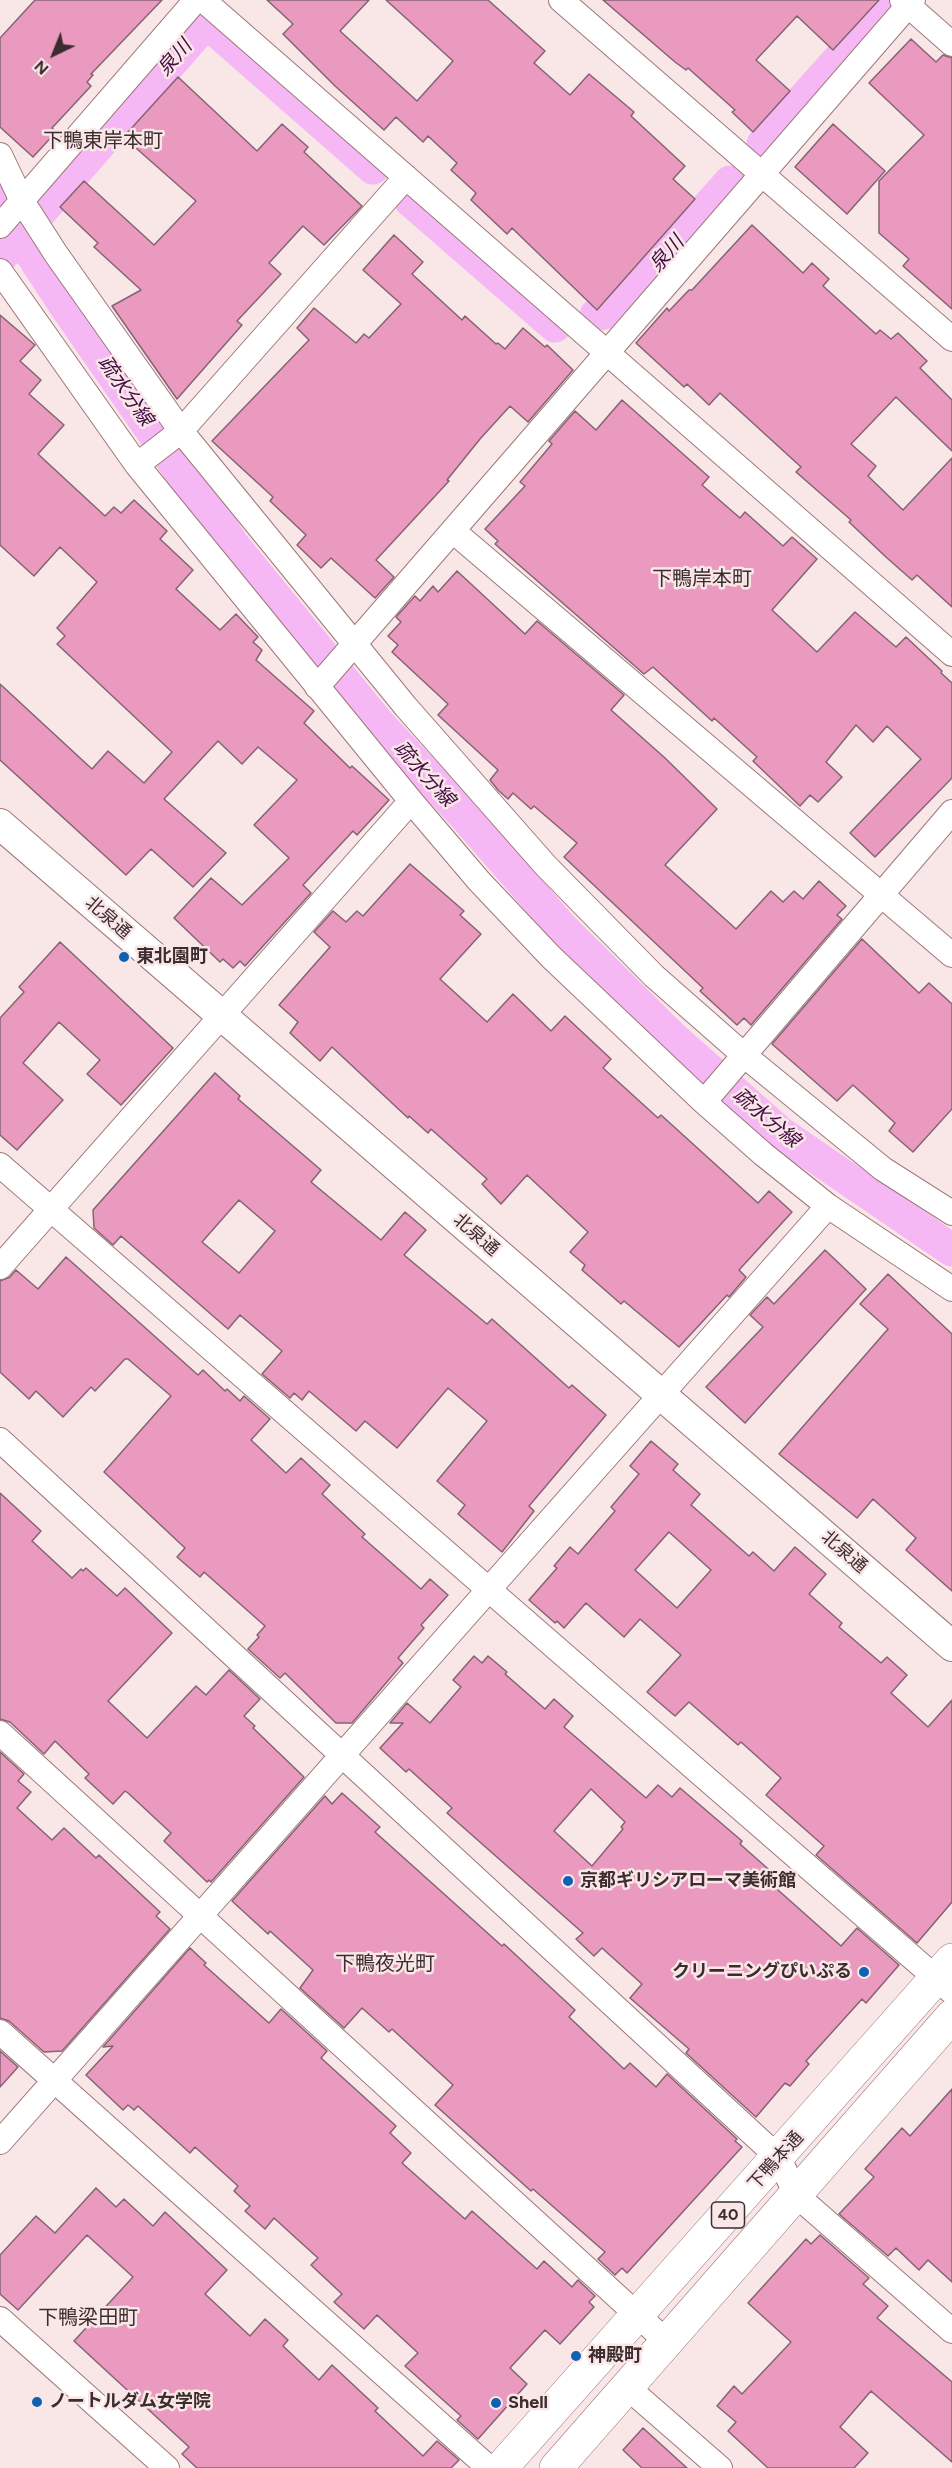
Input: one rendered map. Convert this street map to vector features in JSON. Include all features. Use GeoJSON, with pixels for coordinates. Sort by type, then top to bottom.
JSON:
{"type":"FeatureCollection","features":[{"type":"Feature","properties":{"kind":"main road","name":"下鴨本通"},"geometry":{"type":"LineString","coordinates":[[501,2468],[778,2158],[947,1977]]}},
{"type":"Feature","properties":{"kind":"main road","name":"下鴨本通"},"geometry":{"type":"LineString","coordinates":[[556,2468],[952,2016]]}},
{"type":"Feature","properties":{"kind":"street"},"geometry":{"type":"LineString","coordinates":[[0,226],[196,0]]}},
{"type":"Feature","properties":{"kind":"street"},"geometry":{"type":"LineString","coordinates":[[203,0],[952,654]]}},
{"type":"Feature","properties":{"kind":"street"},"geometry":{"type":"LineString","coordinates":[[561,0],[952,339]]}},
{"type":"Feature","properties":{"kind":"street"},"geometry":{"type":"LineString","coordinates":[[317,687],[356,645],[608,353],[907,2],[952,44]]}},
{"type":"Feature","properties":{"kind":"street"},"geometry":{"type":"LineString","coordinates":[[0,155],[22,201],[56,254],[181,431],[406,707],[546,866],[654,976],[745,1056],[883,1168],[952,1213]]}},
{"type":"Feature","properties":{"kind":"street"},"geometry":{"type":"LineString","coordinates":[[137,465],[181,431],[406,177]]}},
{"type":"Feature","properties":{"kind":"street"},"geometry":{"type":"LineString","coordinates":[[0,271],[137,465],[317,687],[479,881],[551,957],[704,1102],[828,1206],[952,1288]]}},
{"type":"Feature","properties":{"kind":"street"},"geometry":{"type":"LineString","coordinates":[[453,531],[952,955]]}},
{"type":"Feature","properties":{"kind":"street"},"geometry":{"type":"LineString","coordinates":[[0,1267],[411,801]]}},
{"type":"Feature","properties":{"kind":"street"},"geometry":{"type":"LineString","coordinates":[[704,1102],[952,812]]}},
{"type":"Feature","properties":{"kind":"street","name":"北泉通"},"geometry":{"type":"LineString","coordinates":[[0,824],[952,1646]]}},
{"type":"Feature","properties":{"kind":"street"},"geometry":{"type":"LineString","coordinates":[[0,1165],[489,1590],[947,1977]]}},
{"type":"Feature","properties":{"kind":"street"},"geometry":{"type":"LineString","coordinates":[[0,2142],[828,1206]]}},
{"type":"Feature","properties":{"kind":"street"},"geometry":{"type":"LineString","coordinates":[[0,1440],[778,2158],[796,2195],[952,2331]]}},
{"type":"Feature","properties":{"kind":"street"},"geometry":{"type":"LineString","coordinates":[[0,1733],[667,2342]]}},
{"type":"Feature","properties":{"kind":"street"},"geometry":{"type":"LineString","coordinates":[[0,2032],[489,2468]]}},
{"type":"Feature","properties":{"kind":"street"},"geometry":{"type":"LineString","coordinates":[[0,2319],[167,2468]]}},
{"type":"Feature","properties":{"kind":"street"},"geometry":{"type":"LineString","coordinates":[[627,2387],[720,2468]]}},
{"type":"Feature","properties":{"kind":"building"},"geometry":{"type":"Polygon","coordinates":[[[35,0],[162,0],[91,74],[93,75],[87,82],[91,86],[52,128],[56,132],[33,157],[0,127],[0,38],[35,0]]]}},
{"type":"Feature","properties":{"kind":"building"},"geometry":{"type":"Polygon","coordinates":[[[267,0],[369,0],[340,31],[417,101],[453,61],[386,0],[488,0],[545,51],[534,63],[570,95],[589,74],[634,112],[631,116],[685,166],[673,179],[695,199],[597,310],[512,228],[507,234],[471,200],[476,193],[451,170],[457,163],[428,136],[423,142],[396,117],[384,130],[335,86],[283,34],[293,24],[267,0]]]}},
{"type":"Feature","properties":{"kind":"building"},"geometry":{"type":"Polygon","coordinates":[[[603,0],[879,0],[833,50],[797,16],[756,60],[790,91],[753,132],[732,112],[735,110],[688,68],[686,70],[675,62],[603,0]]]}},
{"type":"Feature","properties":{"kind":"building"},"geometry":{"type":"Polygon","coordinates":[[[911,39],[936,62],[943,55],[952,58],[952,309],[903,266],[909,259],[879,233],[879,181],[924,135],[869,83],[911,39]]]}},
{"type":"Feature","properties":{"kind":"building"},"geometry":{"type":"Polygon","coordinates":[[[178,77],[257,151],[282,124],[308,147],[304,152],[362,206],[324,245],[303,226],[269,263],[281,274],[237,321],[242,325],[177,399],[112,306],[141,290],[94,247],[98,243],[60,207],[84,181],[154,245],[196,201],[128,141],[128,132],[178,77]]]}},
{"type":"Feature","properties":{"kind":"building"},"geometry":{"type":"Polygon","coordinates":[[[833,124],[885,171],[847,214],[795,167],[833,124]]]}},
{"type":"Feature","properties":{"kind":"building"},"geometry":{"type":"Polygon","coordinates":[[[752,225],[803,273],[812,263],[829,279],[823,286],[876,334],[880,330],[891,339],[898,333],[927,361],[920,368],[952,400],[952,451],[896,397],[851,444],[876,466],[868,476],[903,510],[952,458],[952,607],[917,575],[912,580],[887,558],[849,522],[851,520],[796,472],[801,467],[720,393],[709,405],[687,384],[684,387],[636,343],[667,308],[669,311],[689,290],[692,290],[752,225]]]}},
{"type":"Feature","properties":{"kind":"building"},"geometry":{"type":"Polygon","coordinates":[[[394,235],[423,262],[412,274],[462,320],[465,316],[496,344],[498,343],[505,349],[523,328],[545,347],[547,345],[573,370],[528,422],[510,406],[480,439],[447,480],[449,481],[376,560],[394,577],[375,598],[331,558],[321,568],[297,545],[306,535],[270,501],[273,497],[212,441],[309,340],[297,328],[314,308],[356,343],[364,334],[369,338],[401,304],[363,270],[394,235]]]}},
{"type":"Feature","properties":{"kind":"building"},"geometry":{"type":"Polygon","coordinates":[[[0,315],[35,345],[20,361],[41,380],[29,394],[64,425],[38,454],[105,516],[114,507],[121,513],[134,500],[167,531],[160,539],[193,570],[176,589],[220,630],[236,614],[258,637],[253,642],[262,650],[256,660],[314,711],[304,723],[350,768],[352,766],[389,800],[357,835],[353,831],[303,885],[311,893],[245,966],[240,961],[233,968],[223,959],[220,962],[174,918],[211,878],[242,905],[289,858],[254,825],[297,780],[258,747],[242,764],[218,741],[164,799],[226,853],[193,887],[151,849],[126,875],[0,760],[0,684],[92,769],[108,751],[144,783],[172,752],[57,644],[65,636],[57,628],[97,582],[60,547],[34,576],[0,545],[0,315]]]}},
{"type":"Feature","properties":{"kind":"building"},"geometry":{"type":"Polygon","coordinates":[[[622,400],[709,477],[702,485],[740,518],[745,512],[783,546],[792,537],[817,559],[772,610],[817,652],[855,612],[896,647],[906,637],[952,683],[952,778],[875,857],[850,833],[921,759],[887,726],[873,742],[856,725],[826,762],[842,777],[818,802],[810,795],[800,806],[753,761],[757,757],[714,718],[712,721],[653,667],[644,674],[495,544],[498,541],[485,529],[525,486],[520,482],[552,444],[549,441],[575,411],[596,430],[622,400]]]}},
{"type":"Feature","properties":{"kind":"building"},"geometry":{"type":"Polygon","coordinates":[[[457,571],[525,634],[537,621],[624,695],[611,710],[717,809],[665,865],[736,929],[771,891],[783,902],[794,891],[803,899],[819,881],[846,906],[837,915],[842,919],[751,1025],[744,1018],[737,1025],[700,991],[703,988],[564,857],[577,843],[534,806],[531,809],[513,793],[508,799],[498,790],[490,780],[498,770],[438,715],[448,704],[392,652],[398,645],[388,636],[401,622],[396,617],[415,596],[420,601],[433,586],[438,592],[457,571]]]}},
{"type":"Feature","properties":{"kind":"building"},"geometry":{"type":"Polygon","coordinates":[[[410,864],[464,911],[460,915],[481,934],[440,979],[487,1022],[513,994],[551,1031],[565,1016],[611,1059],[603,1068],[658,1118],[661,1115],[758,1203],[769,1191],[792,1212],[739,1270],[746,1277],[679,1347],[624,1301],[621,1304],[582,1270],[585,1265],[570,1252],[588,1232],[527,1175],[501,1204],[482,1184],[487,1179],[431,1129],[428,1133],[409,1116],[408,1118],[332,1047],[320,1061],[290,1033],[298,1022],[279,1005],[330,947],[314,932],[333,911],[346,922],[357,911],[363,916],[410,864]]]}},
{"type":"Feature","properties":{"kind":"building"},"geometry":{"type":"Polygon","coordinates":[[[862,939],[919,993],[929,983],[952,1004],[952,1109],[913,1152],[889,1131],[895,1123],[853,1085],[837,1101],[772,1044],[862,939]]]}},
{"type":"Feature","properties":{"kind":"building"},"geometry":{"type":"Polygon","coordinates":[[[60,942],[173,1048],[121,1105],[87,1074],[100,1060],[59,1022],[23,1063],[63,1100],[17,1150],[0,1135],[0,1018],[24,992],[19,987],[60,942]]]}},
{"type":"Feature","properties":{"kind":"building"},"geometry":{"type":"Polygon","coordinates":[[[215,1073],[240,1096],[238,1099],[321,1170],[311,1182],[381,1240],[405,1212],[426,1230],[404,1255],[487,1324],[492,1319],[569,1388],[572,1385],[606,1415],[529,1506],[534,1511],[502,1552],[458,1514],[465,1505],[437,1481],[487,1421],[448,1388],[397,1448],[365,1421],[356,1431],[309,1391],[302,1400],[294,1393],[290,1398],[262,1374],[282,1351],[240,1315],[228,1329],[121,1236],[113,1245],[94,1228],[93,1210],[215,1073]],[[239,1200],[202,1242],[239,1273],[275,1231],[239,1200]]]}},
{"type":"Feature","properties":{"kind":"building"},"geometry":{"type":"Polygon","coordinates":[[[825,1250],[866,1289],[745,1423],[706,1387],[763,1327],[750,1315],[767,1297],[774,1304],[825,1250]]]}},
{"type":"Feature","properties":{"kind":"building"},"geometry":{"type":"Polygon","coordinates":[[[66,1257],[198,1375],[203,1370],[225,1391],[227,1389],[240,1401],[244,1396],[270,1419],[251,1440],[286,1473],[301,1458],[330,1485],[322,1494],[365,1534],[362,1537],[421,1589],[430,1579],[448,1595],[421,1625],[424,1628],[398,1658],[403,1663],[352,1723],[336,1723],[285,1673],[280,1678],[248,1649],[265,1626],[204,1572],[200,1577],[177,1557],[185,1548],[104,1472],[171,1396],[128,1359],[125,1359],[95,1391],[91,1387],[63,1417],[36,1391],[29,1399],[0,1372],[0,1281],[10,1277],[16,1270],[38,1289],[66,1257]]]}},
{"type":"Feature","properties":{"kind":"building"},"geometry":{"type":"Polygon","coordinates":[[[888,1274],[952,1334],[952,1591],[906,1550],[916,1538],[873,1499],[857,1518],[779,1454],[888,1329],[860,1304],[888,1274]]]}},
{"type":"Feature","properties":{"kind":"building"},"geometry":{"type":"Polygon","coordinates":[[[651,1441],[678,1464],[673,1470],[700,1494],[691,1505],[749,1556],[753,1552],[774,1571],[795,1547],[826,1574],[809,1594],[842,1623],[839,1627],[881,1663],[887,1657],[907,1675],[891,1693],[928,1727],[952,1700],[952,1902],[917,1943],[816,1855],[824,1846],[766,1795],[781,1778],[741,1742],[738,1745],[689,1702],[675,1716],[647,1692],[681,1655],[640,1619],[624,1637],[586,1603],[564,1628],[529,1600],[557,1568],[554,1566],[570,1547],[578,1554],[615,1511],[611,1507],[639,1474],[630,1466],[651,1441]],[[669,1532],[635,1570],[677,1608],[711,1570],[669,1532]]]}},
{"type":"Feature","properties":{"kind":"building"},"geometry":{"type":"Polygon","coordinates":[[[0,1493],[41,1531],[32,1541],[72,1578],[81,1569],[83,1571],[86,1568],[117,1596],[125,1588],[172,1633],[108,1701],[147,1738],[196,1686],[206,1695],[229,1670],[260,1699],[244,1716],[255,1726],[253,1728],[304,1777],[211,1882],[209,1880],[207,1882],[164,1841],[171,1833],[128,1793],[125,1791],[113,1804],[85,1778],[89,1774],[55,1741],[44,1754],[10,1722],[0,1719],[0,1493]]]}},
{"type":"Feature","properties":{"kind":"building"},"geometry":{"type":"Polygon","coordinates":[[[474,1656],[482,1663],[488,1656],[545,1709],[554,1699],[573,1716],[564,1727],[646,1798],[658,1785],[672,1797],[680,1788],[742,1841],[740,1844],[784,1883],[778,1890],[841,1946],[857,1928],[899,1965],[866,2003],[862,1999],[806,2061],[809,2064],[790,2086],[785,2083],[756,2117],[686,2053],[689,2049],[630,1998],[642,1984],[602,1948],[594,1956],[576,1939],[583,1933],[447,1813],[452,1808],[409,1769],[406,1772],[380,1748],[403,1723],[390,1723],[407,1703],[430,1723],[461,1687],[453,1680],[474,1656]],[[591,1789],[554,1831],[592,1866],[623,1829],[621,1827],[625,1822],[591,1789]]]}},
{"type":"Feature","properties":{"kind":"building"},"geometry":{"type":"Polygon","coordinates":[[[0,1752],[24,1774],[18,1781],[31,1792],[17,1808],[52,1840],[64,1828],[96,1858],[99,1855],[160,1912],[156,1916],[170,1929],[62,2051],[44,2052],[9,2021],[0,2018],[0,1752]]]}},
{"type":"Feature","properties":{"kind":"building"},"geometry":{"type":"Polygon","coordinates":[[[342,1793],[380,1827],[375,1832],[502,1946],[504,1944],[575,2010],[569,2017],[624,2069],[630,2063],[656,2087],[667,2074],[737,2139],[735,2141],[742,2147],[627,2273],[622,2268],[615,2275],[598,2259],[605,2252],[533,2189],[531,2191],[435,2105],[453,2085],[392,2029],[389,2032],[362,2008],[344,2028],[300,1988],[313,1970],[270,1931],[268,1934],[232,1901],[325,1796],[332,1804],[342,1793]]]}},
{"type":"Feature","properties":{"kind":"building"},"geometry":{"type":"Polygon","coordinates":[[[190,1948],[206,1963],[204,1965],[269,2023],[281,2009],[327,2051],[321,2058],[396,2126],[390,2133],[411,2153],[402,2163],[465,2219],[472,2211],[537,2269],[544,2261],[572,2287],[578,2280],[595,2296],[589,2302],[594,2307],[560,2344],[545,2330],[510,2368],[527,2384],[478,2439],[457,2420],[461,2416],[405,2366],[418,2353],[377,2315],[364,2329],[334,2302],[342,2294],[311,2265],[318,2258],[274,2218],[265,2229],[245,2211],[250,2206],[234,2191],[238,2186],[195,2147],[190,2153],[138,2106],[134,2110],[128,2105],[123,2110],[86,2075],[113,2046],[103,2047],[190,1948]]]}},
{"type":"Feature","properties":{"kind":"building"},"geometry":{"type":"Polygon","coordinates":[[[0,2051],[18,2067],[0,2087],[0,2051]]]}},
{"type":"Feature","properties":{"kind":"building"},"geometry":{"type":"Polygon","coordinates":[[[952,2089],[952,2282],[928,2260],[919,2270],[896,2248],[888,2256],[839,2214],[874,2177],[865,2169],[902,2128],[910,2136],[952,2089]]]}},
{"type":"Feature","properties":{"kind":"building"},"geometry":{"type":"Polygon","coordinates":[[[96,2188],[116,2207],[124,2199],[153,2226],[165,2212],[227,2270],[205,2294],[250,2336],[265,2319],[288,2340],[283,2346],[319,2380],[332,2365],[378,2408],[375,2411],[423,2456],[437,2441],[459,2460],[451,2468],[197,2468],[182,2454],[189,2447],[74,2341],[133,2277],[87,2235],[18,2310],[0,2294],[0,2255],[36,2216],[55,2233],[96,2188]]]}},
{"type":"Feature","properties":{"kind":"building"},"geometry":{"type":"Polygon","coordinates":[[[820,2235],[869,2278],[863,2284],[888,2306],[877,2318],[952,2382],[952,2462],[871,2391],[840,2427],[868,2453],[854,2468],[768,2468],[728,2431],[736,2422],[717,2406],[734,2386],[742,2394],[791,2342],[748,2303],[806,2239],[811,2244],[820,2235]]]}},
{"type":"Feature","properties":{"kind":"building"},"geometry":{"type":"Polygon","coordinates":[[[643,2428],[687,2468],[642,2468],[623,2450],[643,2428]]]}},
{"type":"Feature","properties":{"kind":"waterway","name":"泉川"},"geometry":{"type":"LineString","coordinates":[[763,144],[884,9]]}},
{"type":"Feature","properties":{"kind":"waterway","name":"泉川"},"geometry":{"type":"LineString","coordinates":[[0,258],[198,32],[211,26],[373,168]]}},
{"type":"Feature","properties":{"kind":"waterway","name":"泉川"},"geometry":{"type":"LineString","coordinates":[[596,315],[617,310],[730,182]]}},
{"type":"Feature","properties":{"kind":"waterway","name":"泉川"},"geometry":{"type":"LineString","coordinates":[[410,200],[555,326]]}},
{"type":"Feature","properties":{"kind":"waterway","name":"疏水分線"},"geometry":{"type":"LineString","coordinates":[[0,201],[19,235],[64,304],[195,493],[208,505],[233,545],[378,723],[463,814],[562,928],[671,1036],[782,1134],[952,1250]]}},
{"type":"Feature","properties":{"kind":"waterway"},"geometry":{"type":"LineString","coordinates":[[0,262],[14,250],[18,251],[33,267],[45,275]]}},
{"type":"Feature","properties":{"kind":"place","name":"東北園町"},"geometry":{"type":"Point","coordinates":[124,957]}},
{"type":"Feature","properties":{"kind":"place","name":"京都ギリシアローマ美術館"},"geometry":{"type":"Point","coordinates":[568,1881]}},
{"type":"Feature","properties":{"kind":"place","name":"クリーニングぴいぷる"},"geometry":{"type":"Point","coordinates":[864,1972]}},
{"type":"Feature","properties":{"kind":"place","name":"神殿町"},"geometry":{"type":"Point","coordinates":[576,2356]}},
{"type":"Feature","properties":{"kind":"place","name":"ノートルダム女学院"},"geometry":{"type":"Point","coordinates":[37,2402]}},
{"type":"Feature","properties":{"kind":"place","name":"Shell"},"geometry":{"type":"Point","coordinates":[496,2403]}},
{"type":"Feature","properties":{"kind":"district","name":"下鴨東岸本町"},"geometry":{"type":"Point","coordinates":[103,141]}},
{"type":"Feature","properties":{"kind":"district","name":"下鴨岸本町"},"geometry":{"type":"Point","coordinates":[702,579]}},
{"type":"Feature","properties":{"kind":"district","name":"下鴨夜光町"},"geometry":{"type":"Point","coordinates":[385,1964]}},
{"type":"Feature","properties":{"kind":"district","name":"下鴨梁田町"},"geometry":{"type":"Point","coordinates":[88,2318]}}]}
